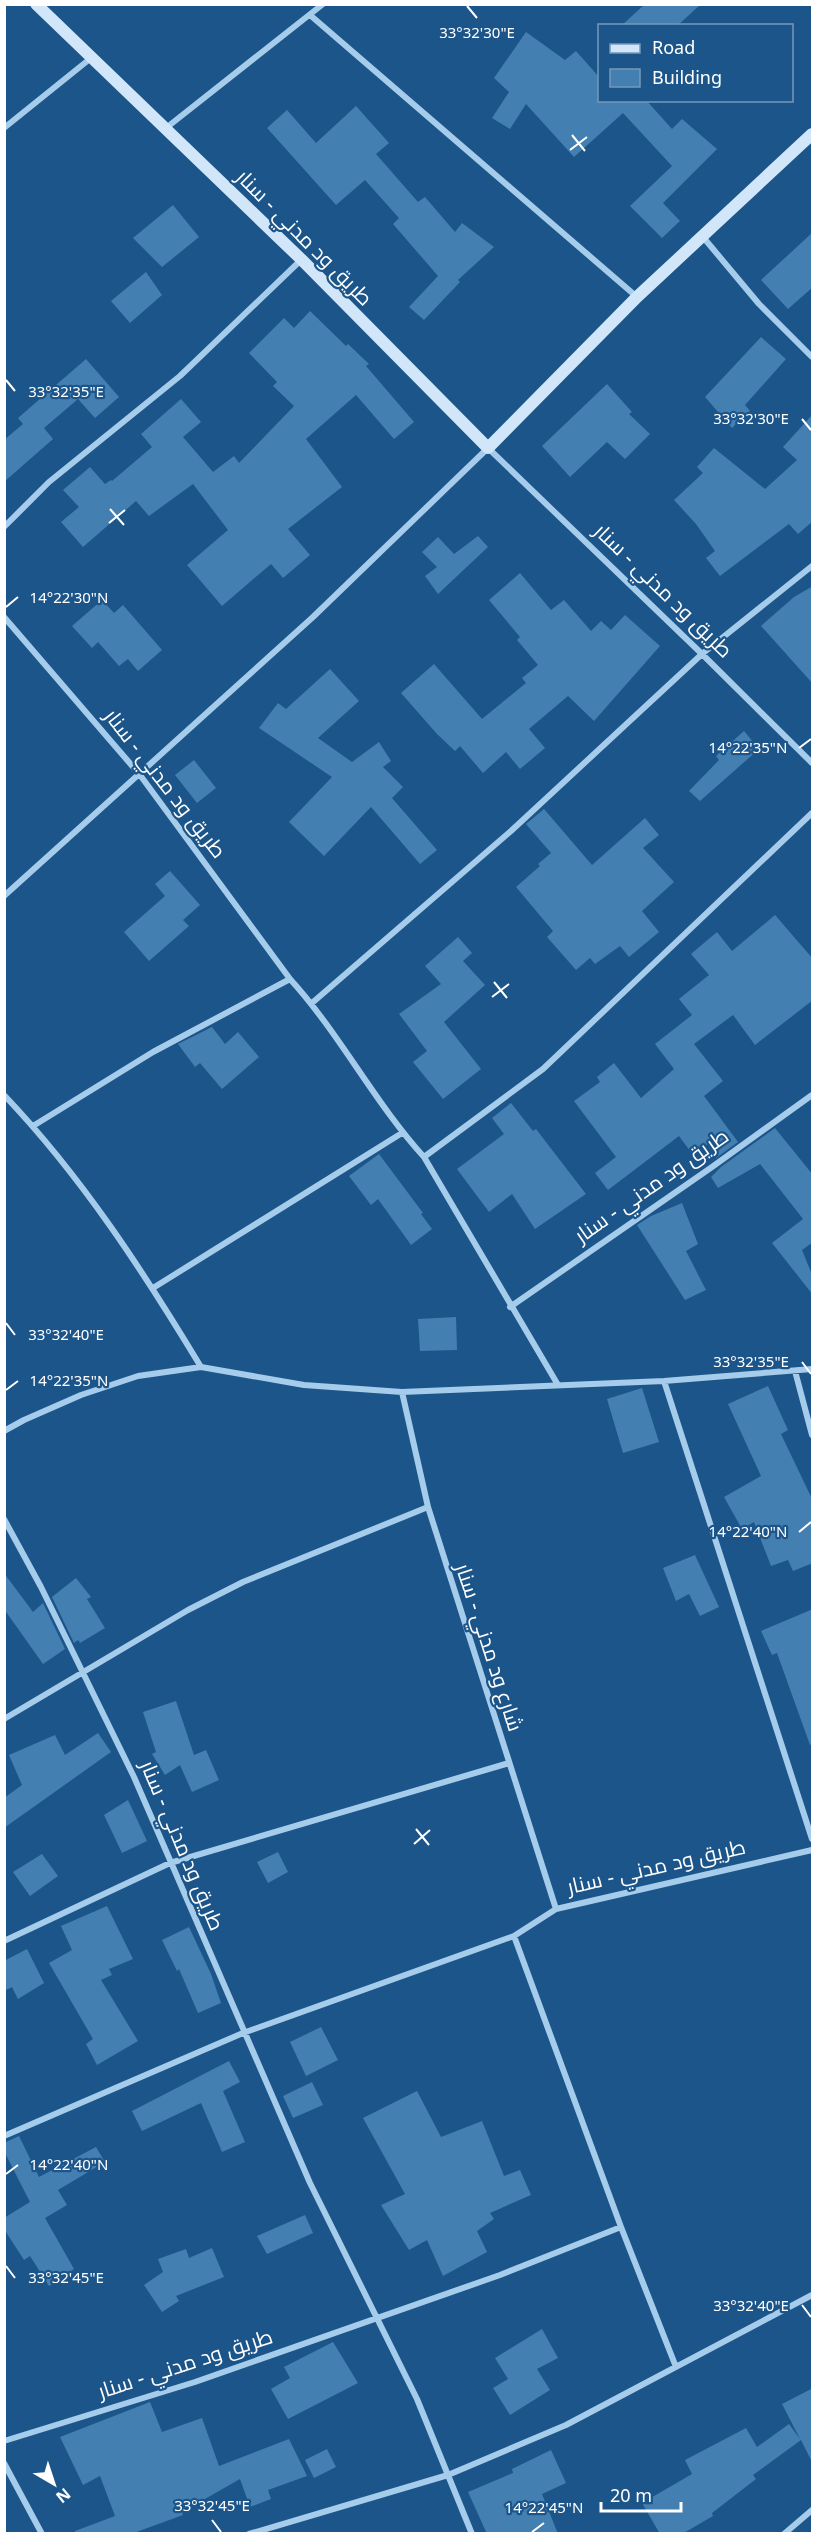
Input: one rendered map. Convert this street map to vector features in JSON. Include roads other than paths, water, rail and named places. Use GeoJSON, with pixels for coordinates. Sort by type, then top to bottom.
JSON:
{"type":"FeatureCollection","features":[{"type":"Feature","properties":{"kind":"street","name":"طريق ود مدني - سنار"},"geometry":{"type":"LineString","coordinates":[[36,4],[302,260],[488,448],[813,763]]}},
{"type":"Feature","properties":{"kind":"street"},"geometry":{"type":"LineString","coordinates":[[166,128],[324,4]]}},
{"type":"Feature","properties":{"kind":"street"},"geometry":{"type":"LineString","coordinates":[[310,15],[637,297]]}},
{"type":"Feature","properties":{"kind":"street"},"geometry":{"type":"LineString","coordinates":[[4,128],[91,58]]}},
{"type":"Feature","properties":{"kind":"street"},"geometry":{"type":"LineString","coordinates":[[4,896],[313,616],[488,448],[637,297],[813,134]]}},
{"type":"Feature","properties":{"kind":"street"},"geometry":{"type":"LineString","coordinates":[[704,237],[759,304],[813,357]]}},
{"type":"Feature","properties":{"kind":"street"},"geometry":{"type":"LineString","coordinates":[[4,527],[49,482],[180,376],[302,260]]}},
{"type":"Feature","properties":{"kind":"street"},"geometry":{"type":"LineString","coordinates":[[312,1003],[511,831],[702,654],[813,567]]}},
{"type":"Feature","properties":{"kind":"street","name":"طريق ود مدني - سنار"},"geometry":{"type":"LineString","coordinates":[[4,617],[140,775],[290,979],[312,1003],[402,1132],[424,1157],[558,1385]]}},
{"type":"Feature","properties":{"kind":"street"},"geometry":{"type":"LineString","coordinates":[[424,1157],[543,1069],[813,813]]}},
{"type":"Feature","properties":{"kind":"street"},"geometry":{"type":"LineString","coordinates":[[33,1126],[153,1052],[290,979]]}},
{"type":"Feature","properties":{"kind":"street"},"geometry":{"type":"LineString","coordinates":[[4,1095],[33,1126],[101,1211],[153,1288],[201,1367]]}},
{"type":"Feature","properties":{"kind":"street","name":"طريق ود مدني - سنار"},"geometry":{"type":"LineString","coordinates":[[510,1306],[813,1095]]}},
{"type":"Feature","properties":{"kind":"street"},"geometry":{"type":"LineString","coordinates":[[153,1288],[402,1132]]}},
{"type":"Feature","properties":{"kind":"street"},"geometry":{"type":"LineString","coordinates":[[4,1431],[81,1395],[138,1376],[201,1367],[304,1385],[402,1392],[664,1381],[813,1369]]}},
{"type":"Feature","properties":{"kind":"street"},"geometry":{"type":"LineString","coordinates":[[795,1371],[813,1435]]}},
{"type":"Feature","properties":{"kind":"street"},"geometry":{"type":"LineString","coordinates":[[664,1381],[813,1839]]}},
{"type":"Feature","properties":{"kind":"street","name":"شارع ود مدني - سنار"},"geometry":{"type":"LineString","coordinates":[[402,1392],[428,1507],[556,1909]]}},
{"type":"Feature","properties":{"kind":"street"},"geometry":{"type":"LineString","coordinates":[[4,1719],[188,1610],[243,1582],[428,1507]]}},
{"type":"Feature","properties":{"kind":"street","name":"طريق ود مدني - سنار"},"geometry":{"type":"LineString","coordinates":[[4,1519],[41,1587],[134,1777],[243,2033],[310,2183],[417,2399],[472,2534]]}},
{"type":"Feature","properties":{"kind":"street"},"geometry":{"type":"LineString","coordinates":[[4,1941],[170,1863],[509,1763]]}},
{"type":"Feature","properties":{"kind":"street","name":"طريق ود مدني - سنار"},"geometry":{"type":"LineString","coordinates":[[4,2136],[243,2033],[514,1936],[556,1909],[813,1850]]}},
{"type":"Feature","properties":{"kind":"street"},"geometry":{"type":"LineString","coordinates":[[514,1936],[621,2227],[676,2367]]}},
{"type":"Feature","properties":{"kind":"street","name":"طريق ود مدني - سنار"},"geometry":{"type":"LineString","coordinates":[[4,2441],[195,2382],[377,2319],[500,2275],[621,2227]]}},
{"type":"Feature","properties":{"kind":"street"},"geometry":{"type":"LineString","coordinates":[[249,2534],[448,2475],[566,2425],[813,2295]]}},
{"type":"Feature","properties":{"kind":"street"},"geometry":{"type":"LineString","coordinates":[[4,2463],[42,2534]]}},
{"type":"Feature","properties":{"kind":"street"},"geometry":{"type":"LineString","coordinates":[[784,2534],[813,2510]]}}]}
